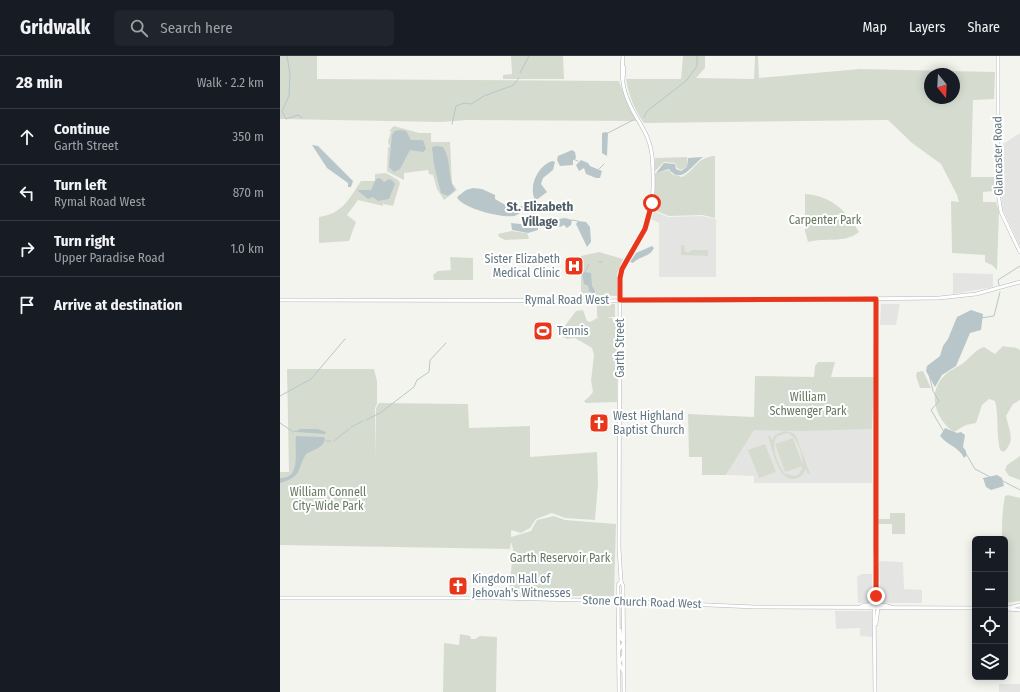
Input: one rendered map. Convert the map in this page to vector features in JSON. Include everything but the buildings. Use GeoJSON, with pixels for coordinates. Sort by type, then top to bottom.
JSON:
{"type":"FeatureCollection","features":[{"type":"Feature","properties":{"kind":"main road","name":"Garth Street"},"geometry":{"type":"LineString","coordinates":[[623,56],[621,76],[630,104],[646,132],[650,144],[652,183],[652,203],[649,219],[622,269],[620,278],[619,545],[621,581],[623,586],[624,692]]}},
{"type":"Feature","properties":{"kind":"main road","name":"Glancaster Road"},"geometry":{"type":"LineString","coordinates":[[998,56],[998,193],[1001,212],[1020,252]]}},
{"type":"Feature","properties":{"kind":"main road","name":"Rymal Road West"},"geometry":{"type":"LineString","coordinates":[[280,300],[876,299],[959,297],[1020,282]]}},
{"type":"Feature","properties":{"kind":"main road"},"geometry":{"type":"LineString","coordinates":[[875,692],[876,299]]}},
{"type":"Feature","properties":{"kind":"main road","name":"Garth Street"},"geometry":{"type":"LineString","coordinates":[[619,692],[618,585],[621,581]]}},
{"type":"Feature","properties":{"kind":"main road","name":"Stone Church Road West"},"geometry":{"type":"LineString","coordinates":[[280,598],[623,601],[755,607],[972,608]]}},
{"type":"Feature","properties":{"kind":"main road"},"geometry":{"type":"LineString","coordinates":[[1008,608],[1020,605]]}},
{"type":"Feature","properties":{"kind":"main road"},"geometry":{"type":"LineString","coordinates":[[1008,609],[1020,610]]}},
{"type":"Feature","properties":{"kind":"main road"},"geometry":{"type":"LineString","coordinates":[[618,616],[621,639],[624,642],[618,656]]}},
{"type":"Feature","properties":{"kind":"main road"},"geometry":{"type":"LineString","coordinates":[[624,654],[619,663],[624,672]]}},
{"type":"Feature","properties":{"kind":"shaded area"},"geometry":{"type":"Polygon","coordinates":[[[395,131],[406,131],[411,140],[423,140],[426,149],[423,152],[410,150],[400,169],[394,172],[389,167],[392,135],[395,131]]]}},
{"type":"Feature","properties":{"kind":"shaded area"},"geometry":{"type":"Polygon","coordinates":[[[602,133],[608,133],[607,156],[602,153],[602,133]]]}},
{"type":"Feature","properties":{"kind":"shaded area"},"geometry":{"type":"Polygon","coordinates":[[[1020,133],[1020,246],[1003,210],[1000,190],[1000,146],[1020,133]]]}},
{"type":"Feature","properties":{"kind":"shaded area"},"geometry":{"type":"Polygon","coordinates":[[[312,145],[318,146],[353,181],[351,187],[348,187],[348,183],[327,168],[312,145]]]}},
{"type":"Feature","properties":{"kind":"shaded area"},"geometry":{"type":"Polygon","coordinates":[[[432,147],[443,147],[448,158],[451,180],[455,190],[448,196],[441,193],[434,165],[432,147]]]}},
{"type":"Feature","properties":{"kind":"shaded area"},"geometry":{"type":"Polygon","coordinates":[[[572,150],[575,152],[576,158],[573,160],[573,165],[560,166],[557,160],[558,156],[572,150]]]}},
{"type":"Feature","properties":{"kind":"shaded area"},"geometry":{"type":"Polygon","coordinates":[[[703,157],[682,175],[673,174],[669,169],[656,173],[664,163],[675,164],[676,169],[681,171],[687,167],[688,158],[703,157]]]}},
{"type":"Feature","properties":{"kind":"shaded area"},"geometry":{"type":"Polygon","coordinates":[[[581,160],[602,171],[600,178],[586,174],[584,168],[579,171],[576,165],[581,160]]]}},
{"type":"Feature","properties":{"kind":"shaded area"},"geometry":{"type":"Polygon","coordinates":[[[553,161],[555,162],[553,170],[543,178],[541,184],[547,192],[535,201],[533,184],[536,176],[545,165],[553,161]]]}},
{"type":"Feature","properties":{"kind":"shaded area"},"geometry":{"type":"Polygon","coordinates":[[[380,178],[384,182],[389,179],[395,184],[389,199],[378,201],[373,197],[368,199],[357,190],[371,190],[376,179],[380,178]]]}},
{"type":"Feature","properties":{"kind":"shaded area"},"geometry":{"type":"Polygon","coordinates":[[[473,188],[482,189],[495,195],[495,199],[509,207],[519,207],[529,204],[529,206],[514,216],[501,216],[484,212],[462,203],[457,197],[466,190],[473,188]]]}},
{"type":"Feature","properties":{"kind":"shaded area"},"geometry":{"type":"Polygon","coordinates":[[[654,211],[668,217],[702,216],[716,219],[716,277],[659,277],[659,223],[651,219],[654,211]]]}},
{"type":"Feature","properties":{"kind":"shaded area"},"geometry":{"type":"Polygon","coordinates":[[[565,218],[572,220],[571,225],[567,228],[564,225],[560,227],[554,226],[550,230],[547,229],[547,226],[553,220],[565,218]]]}},
{"type":"Feature","properties":{"kind":"shaded area"},"geometry":{"type":"Polygon","coordinates":[[[578,221],[586,222],[590,227],[591,242],[587,247],[576,224],[578,221]]]}},
{"type":"Feature","properties":{"kind":"shaded area"},"geometry":{"type":"Polygon","coordinates":[[[511,223],[538,226],[538,230],[528,233],[512,230],[511,223]]]}},
{"type":"Feature","properties":{"kind":"shaded area"},"geometry":{"type":"Polygon","coordinates":[[[652,246],[654,248],[650,253],[633,263],[630,262],[636,253],[652,246]]]}},
{"type":"Feature","properties":{"kind":"shaded area"},"geometry":{"type":"Polygon","coordinates":[[[582,273],[591,273],[592,286],[595,291],[594,294],[589,291],[588,286],[584,284],[582,273]]]}},
{"type":"Feature","properties":{"kind":"shaded area"},"geometry":{"type":"Polygon","coordinates":[[[953,273],[993,274],[993,287],[953,294],[953,273]]]}},
{"type":"Feature","properties":{"kind":"shaded area"},"geometry":{"type":"Polygon","coordinates":[[[881,304],[900,304],[896,325],[880,325],[881,304]]]}},
{"type":"Feature","properties":{"kind":"shaded area"},"geometry":{"type":"Polygon","coordinates":[[[971,310],[983,314],[981,330],[970,333],[956,366],[942,375],[935,387],[926,371],[927,366],[940,356],[943,346],[948,339],[957,317],[971,310]]]}},
{"type":"Feature","properties":{"kind":"shaded area"},"geometry":{"type":"Polygon","coordinates":[[[945,428],[957,433],[961,432],[965,435],[963,447],[966,451],[966,456],[964,458],[959,451],[940,436],[945,428]]]}},
{"type":"Feature","properties":{"kind":"shaded area"},"geometry":{"type":"Polygon","coordinates":[[[300,429],[318,429],[326,432],[325,434],[296,432],[300,429]]]}},
{"type":"Feature","properties":{"kind":"shaded area"},"geometry":{"type":"Polygon","coordinates":[[[872,429],[872,483],[754,483],[754,476],[726,475],[753,430],[872,429]]]}},
{"type":"Feature","properties":{"kind":"shaded area"},"geometry":{"type":"Polygon","coordinates":[[[296,436],[325,438],[321,446],[306,454],[296,475],[280,483],[280,478],[287,477],[292,474],[294,469],[296,463],[296,436]]]}},
{"type":"Feature","properties":{"kind":"shaded area"},"geometry":{"type":"Polygon","coordinates":[[[997,475],[1002,478],[1004,486],[991,490],[986,487],[983,478],[997,475]]]}},
{"type":"Feature","properties":{"kind":"shaded area"},"geometry":{"type":"Polygon","coordinates":[[[879,561],[903,562],[904,589],[922,590],[922,603],[881,603],[879,561]]]}},
{"type":"Feature","properties":{"kind":"shaded area"},"geometry":{"type":"Polygon","coordinates":[[[861,574],[872,574],[872,603],[858,603],[857,577],[861,574]]]}},
{"type":"Feature","properties":{"kind":"shaded area"},"geometry":{"type":"Polygon","coordinates":[[[835,611],[872,611],[873,637],[860,636],[860,628],[836,629],[835,611]]]}},
{"type":"Feature","properties":{"kind":"shaded area"},"geometry":{"type":"Polygon","coordinates":[[[999,684],[1020,684],[1020,692],[999,692],[999,684]]]}},
{"type":"Feature","properties":{"kind":"green space"},"geometry":{"type":"Polygon","coordinates":[[[280,56],[317,56],[317,79],[619,81],[626,101],[637,121],[467,120],[441,122],[280,119],[280,56]]]}},
{"type":"Feature","properties":{"kind":"green space"},"geometry":{"type":"Polygon","coordinates":[[[511,56],[563,56],[564,79],[503,79],[503,75],[512,74],[511,56]]]}},
{"type":"Feature","properties":{"kind":"green space"},"geometry":{"type":"Polygon","coordinates":[[[683,56],[705,56],[705,68],[696,78],[754,79],[755,56],[758,56],[759,78],[860,69],[924,70],[924,104],[960,104],[960,71],[995,72],[994,99],[973,100],[971,177],[995,177],[994,191],[983,192],[983,202],[996,202],[999,211],[997,270],[992,265],[985,262],[985,255],[952,253],[951,201],[959,202],[957,195],[941,164],[912,143],[888,120],[644,123],[632,102],[626,79],[681,79],[683,56]]]}},
{"type":"Feature","properties":{"kind":"green space"},"geometry":{"type":"Polygon","coordinates":[[[394,126],[419,133],[431,133],[431,142],[450,142],[452,183],[457,190],[444,200],[437,189],[433,175],[429,174],[428,170],[404,173],[404,180],[388,172],[388,147],[390,147],[388,142],[391,131],[389,131],[394,126]]]}},
{"type":"Feature","properties":{"kind":"green space"},"geometry":{"type":"Polygon","coordinates":[[[715,156],[715,218],[702,215],[669,216],[654,210],[655,173],[669,170],[672,174],[682,177],[700,161],[715,156]]]}},
{"type":"Feature","properties":{"kind":"green space"},"geometry":{"type":"Polygon","coordinates":[[[687,157],[687,167],[681,170],[677,168],[675,163],[664,162],[655,171],[655,158],[687,157]]]}},
{"type":"Feature","properties":{"kind":"green space"},"geometry":{"type":"Polygon","coordinates":[[[386,173],[398,180],[400,183],[393,206],[383,204],[383,206],[358,200],[347,215],[356,222],[349,241],[319,243],[319,217],[334,213],[344,205],[361,181],[375,181],[375,174],[386,173]]]}},
{"type":"Feature","properties":{"kind":"green space","name":"Carpenter Park"},"geometry":{"type":"Polygon","coordinates":[[[805,194],[814,195],[830,201],[849,217],[859,232],[847,238],[808,242],[805,231],[805,194]]]}},
{"type":"Feature","properties":{"kind":"green space"},"geometry":{"type":"Polygon","coordinates":[[[511,231],[527,233],[529,238],[505,240],[499,237],[498,234],[511,231]]]}},
{"type":"Feature","properties":{"kind":"green space"},"geometry":{"type":"Polygon","coordinates":[[[681,245],[684,245],[685,252],[691,252],[691,250],[708,250],[708,256],[681,255],[681,245]]]}},
{"type":"Feature","properties":{"kind":"green space"},"geometry":{"type":"Polygon","coordinates":[[[599,252],[623,259],[617,274],[617,296],[581,295],[581,256],[599,252]]]}},
{"type":"Feature","properties":{"kind":"green space"},"geometry":{"type":"Polygon","coordinates":[[[450,257],[473,258],[473,280],[434,280],[433,275],[438,271],[451,270],[450,257]]]}},
{"type":"Feature","properties":{"kind":"green space"},"geometry":{"type":"Polygon","coordinates":[[[615,304],[615,317],[606,317],[612,318],[617,328],[617,402],[586,403],[584,401],[593,392],[591,381],[594,355],[592,348],[575,338],[567,339],[563,337],[561,331],[576,311],[583,310],[587,321],[590,322],[599,317],[597,317],[597,305],[615,304]]]}},
{"type":"Feature","properties":{"kind":"green space"},"geometry":{"type":"Polygon","coordinates":[[[1003,346],[1020,350],[1020,400],[1013,404],[1006,416],[1011,439],[1008,448],[1004,452],[1000,450],[995,401],[989,399],[982,405],[976,423],[966,425],[954,432],[943,421],[936,407],[935,399],[939,383],[944,376],[962,364],[981,348],[984,347],[995,354],[1003,346]]]}},
{"type":"Feature","properties":{"kind":"green space","name":"William Schwenger Park"},"geometry":{"type":"Polygon","coordinates":[[[818,362],[835,362],[831,377],[874,377],[872,429],[804,431],[754,430],[726,475],[702,475],[702,457],[689,457],[688,414],[754,417],[755,376],[814,377],[815,366],[818,362]]]}},
{"type":"Feature","properties":{"kind":"green space"},"geometry":{"type":"Polygon","coordinates":[[[287,369],[374,369],[377,381],[377,404],[375,408],[376,458],[376,408],[379,403],[468,404],[469,428],[530,426],[530,457],[597,452],[598,484],[595,520],[565,518],[552,513],[536,519],[530,528],[521,533],[511,530],[511,537],[531,531],[537,520],[554,516],[565,520],[616,524],[614,596],[509,596],[513,549],[511,542],[510,549],[280,545],[280,472],[289,472],[287,369]]]}},
{"type":"Feature","properties":{"kind":"green space"},"geometry":{"type":"Polygon","coordinates":[[[923,371],[931,388],[920,388],[916,376],[917,372],[923,371]]]}},
{"type":"Feature","properties":{"kind":"green space"},"geometry":{"type":"Polygon","coordinates":[[[784,431],[793,433],[796,436],[810,474],[808,474],[806,469],[802,476],[794,479],[788,478],[784,475],[776,463],[768,436],[769,435],[772,440],[775,435],[784,431]],[[788,433],[777,436],[774,445],[778,461],[785,474],[796,476],[800,472],[803,461],[799,447],[792,436],[788,433]]]}},
{"type":"Feature","properties":{"kind":"green space"},"geometry":{"type":"Polygon","coordinates":[[[793,438],[803,466],[785,472],[775,444],[793,438]]]}},
{"type":"Feature","properties":{"kind":"green space"},"geometry":{"type":"Polygon","coordinates":[[[765,444],[776,472],[759,478],[748,450],[765,444]]]}},
{"type":"Feature","properties":{"kind":"green space"},"geometry":{"type":"Polygon","coordinates":[[[1020,456],[1020,480],[1009,476],[1005,470],[1007,465],[1020,456]]]}},
{"type":"Feature","properties":{"kind":"green space"},"geometry":{"type":"Polygon","coordinates":[[[1008,495],[1020,498],[1020,601],[1008,603],[1008,536],[1002,536],[1005,496],[1008,495]]]}},
{"type":"Feature","properties":{"kind":"green space"},"geometry":{"type":"Polygon","coordinates":[[[890,513],[905,513],[905,534],[892,534],[892,524],[878,524],[878,519],[890,519],[890,513]]]}},
{"type":"Feature","properties":{"kind":"green space"},"geometry":{"type":"Polygon","coordinates":[[[460,634],[470,636],[471,639],[475,639],[480,636],[497,637],[496,692],[443,692],[444,643],[459,645],[460,634]]]}},
{"type":"Feature","properties":{"kind":"waterway"},"geometry":{"type":"LineString","coordinates":[[287,56],[290,74],[289,96],[282,111],[286,119],[298,115],[302,118]]}},
{"type":"Feature","properties":{"kind":"waterway"},"geometry":{"type":"LineString","coordinates":[[520,73],[529,56]]}},
{"type":"Feature","properties":{"kind":"waterway"},"geometry":{"type":"LineString","coordinates":[[644,117],[647,111],[686,81],[697,66],[697,56]]}},
{"type":"Feature","properties":{"kind":"waterway"},"geometry":{"type":"LineString","coordinates":[[514,84],[519,78]]}},
{"type":"Feature","properties":{"kind":"waterway"},"geometry":{"type":"LineString","coordinates":[[452,124],[456,106],[464,103],[471,104],[484,96],[514,85]]}},
{"type":"Feature","properties":{"kind":"waterway"},"geometry":{"type":"LineString","coordinates":[[608,133],[633,120]]}},
{"type":"Feature","properties":{"kind":"waterway"},"geometry":{"type":"LineString","coordinates":[[573,159],[578,161]]}},
{"type":"Feature","properties":{"kind":"waterway"},"geometry":{"type":"LineString","coordinates":[[599,169],[604,164]]}},
{"type":"Feature","properties":{"kind":"waterway"},"geometry":{"type":"LineString","coordinates":[[572,220],[578,221]]}},
{"type":"Feature","properties":{"kind":"waterway"},"geometry":{"type":"LineString","coordinates":[[585,272],[589,264]]}},
{"type":"Feature","properties":{"kind":"waterway"},"geometry":{"type":"LineString","coordinates":[[999,285],[998,280],[1020,266]]}},
{"type":"Feature","properties":{"kind":"waterway"},"geometry":{"type":"LineString","coordinates":[[981,318],[994,316],[1000,292]]}},
{"type":"Feature","properties":{"kind":"waterway"},"geometry":{"type":"LineString","coordinates":[[280,396],[311,379],[345,339]]}},
{"type":"Feature","properties":{"kind":"waterway"},"geometry":{"type":"LineString","coordinates":[[366,420],[380,413],[414,387],[417,380],[429,372],[430,360],[446,343]]}},
{"type":"Feature","properties":{"kind":"waterway"},"geometry":{"type":"LineString","coordinates":[[929,374],[933,391],[939,401],[931,410],[944,432]]}},
{"type":"Feature","properties":{"kind":"waterway"},"geometry":{"type":"LineString","coordinates":[[351,427],[363,421]]}},
{"type":"Feature","properties":{"kind":"waterway"},"geometry":{"type":"LineString","coordinates":[[280,423],[292,431]]}},
{"type":"Feature","properties":{"kind":"waterway"},"geometry":{"type":"LineString","coordinates":[[334,441],[349,429]]}},
{"type":"Feature","properties":{"kind":"waterway"},"geometry":{"type":"LineString","coordinates":[[326,441],[331,441]]}},
{"type":"Feature","properties":{"kind":"waterway"},"geometry":{"type":"LineString","coordinates":[[965,452],[975,469],[990,477]]}},
{"type":"Feature","properties":{"kind":"waterway"},"geometry":{"type":"LineString","coordinates":[[1003,481],[1020,490]]}},
{"type":"Feature","properties":{"kind":"place","name":"Sister Elizabeth Medical Clinic"},"geometry":{"type":"Point","coordinates":[574,266]}},
{"type":"Feature","properties":{"kind":"place","name":"Tennis"},"geometry":{"type":"Point","coordinates":[543,331]}},
{"type":"Feature","properties":{"kind":"place","name":"West Highland Baptist Church"},"geometry":{"type":"Point","coordinates":[599,423]}},
{"type":"Feature","properties":{"kind":"place","name":"Kingdom Hall of Jehovah's Witnesses"},"geometry":{"type":"Point","coordinates":[458,586]}},
{"type":"Feature","properties":{"kind":"district","name":"St. Elizabeth Village"},"geometry":{"type":"Point","coordinates":[540,214]}},
{"type":"Feature","properties":{"kind":"route"},"geometry":{"type":"LineString","coordinates":[[652,203],[649,219],[645,229],[622,269],[620,278],[620,300],[876,299],[876,596]]}},
{"type":"Feature","properties":{"kind":"park label","name":"William Connell City-Wide Park"},"geometry":{"type":"Point","coordinates":[328,499]}},
{"type":"Feature","properties":{"kind":"park label","name":"Garth Reservoir Park"},"geometry":{"type":"Point","coordinates":[560,558]}}]}
